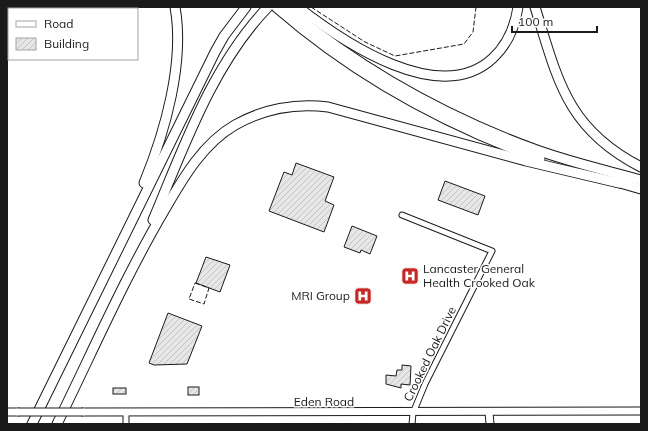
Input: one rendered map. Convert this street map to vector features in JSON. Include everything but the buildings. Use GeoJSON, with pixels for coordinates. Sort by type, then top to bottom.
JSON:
{"type":"FeatureCollection","features":[{"type":"Feature","properties":{"kind":"highway"},"geometry":{"type":"LineString","coordinates":[[77,331],[144,184],[163,133],[176,66],[175,7]]}},
{"type":"Feature","properties":{"kind":"highway"},"geometry":{"type":"LineString","coordinates":[[57,424],[142,248],[201,111],[225,63],[253,23],[268,7]]}},
{"type":"Feature","properties":{"kind":"highway"},"geometry":{"type":"LineString","coordinates":[[276,7],[311,36],[359,70],[394,92],[441,118],[515,150],[619,183]]}},
{"type":"Feature","properties":{"kind":"highway"},"geometry":{"type":"LineString","coordinates":[[285,7],[360,62],[409,92],[458,117],[535,149],[641,180]]}},
{"type":"Feature","properties":{"kind":"highway"},"geometry":{"type":"LineString","coordinates":[[298,7],[339,36],[382,59],[432,75],[447,77],[473,72],[485,65],[497,54],[511,35],[518,7]]}},
{"type":"Feature","properties":{"kind":"highway"},"geometry":{"type":"LineString","coordinates":[[535,7],[557,78],[574,111],[588,129],[607,147],[641,167]]}},
{"type":"Feature","properties":{"kind":"highway"},"geometry":{"type":"LineString","coordinates":[[32,424],[215,52],[224,36],[244,10]]}},
{"type":"Feature","properties":{"kind":"highway"},"geometry":{"type":"LineString","coordinates":[[142,248],[187,174],[211,144],[235,125],[266,112],[288,106],[313,105],[328,107],[511,157],[641,189]]}},
{"type":"Feature","properties":{"kind":"street","name":"Crooked Oak Drive"},"geometry":{"type":"LineString","coordinates":[[402,215],[492,251],[425,384],[413,413],[412,424]]}},
{"type":"Feature","properties":{"kind":"street","name":"Eden Road"},"geometry":{"type":"LineString","coordinates":[[7,412],[413,413],[641,411]]}},
{"type":"Feature","properties":{"kind":"street"},"geometry":{"type":"LineString","coordinates":[[126,412],[126,424]]}},
{"type":"Feature","properties":{"kind":"street"},"geometry":{"type":"LineString","coordinates":[[489,412],[490,424]]}},
{"type":"Feature","properties":{"kind":"fence"},"geometry":{"type":"LineString","coordinates":[[311,7],[365,42],[395,56],[464,44],[473,32],[476,7]]}},
{"type":"Feature","properties":{"kind":"fence"},"geometry":{"type":"LineString","coordinates":[[195,283],[209,288],[204,304],[189,299],[195,283]]}},
{"type":"Feature","properties":{"kind":"place","name":"Lancaster General Health Crooked Oak"},"geometry":{"type":"Point","coordinates":[410,276]}},
{"type":"Feature","properties":{"kind":"place","name":"MRI Group"},"geometry":{"type":"Point","coordinates":[363,296]}}]}
